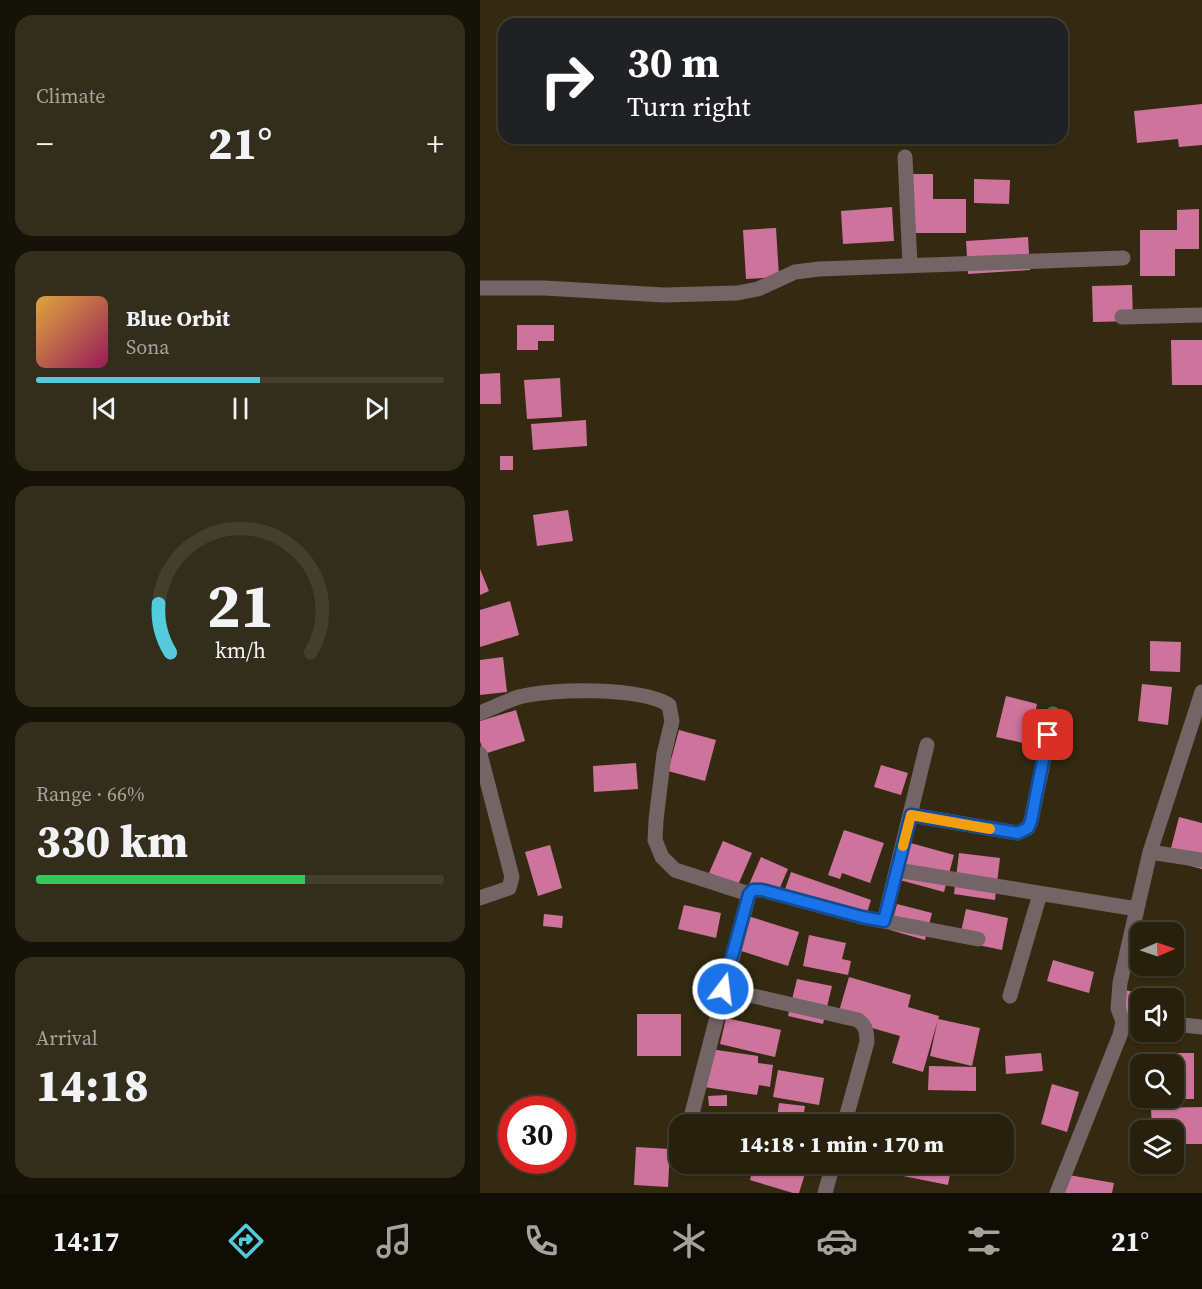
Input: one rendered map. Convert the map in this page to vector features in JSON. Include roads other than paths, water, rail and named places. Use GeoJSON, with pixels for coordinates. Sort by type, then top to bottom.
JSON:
{"type":"FeatureCollection","features":[{"type":"Feature","properties":{"kind":"street"},"geometry":{"type":"LineString","coordinates":[[905,157],[910,265]]}},
{"type":"Feature","properties":{"kind":"street"},"geometry":{"type":"LineString","coordinates":[[480,288],[544,288],[664,295],[737,292],[759,289],[786,275],[811,270],[1122,258]]}},
{"type":"Feature","properties":{"kind":"street"},"geometry":{"type":"LineString","coordinates":[[1122,317],[1202,315]]}},
{"type":"Feature","properties":{"kind":"street"},"geometry":{"type":"LineString","coordinates":[[480,713],[518,697],[551,691],[615,692],[659,699],[669,705],[672,721],[664,754],[656,820],[656,840],[662,857],[675,870],[749,894]]}},
{"type":"Feature","properties":{"kind":"street"},"geometry":{"type":"LineString","coordinates":[[1057,1193],[1120,1035],[1123,1022],[1118,1008],[1119,991],[1150,852],[1194,743],[1202,692]]}},
{"type":"Feature","properties":{"kind":"street"},"geometry":{"type":"LineString","coordinates":[[911,815],[1018,833],[1024,831],[1031,821],[1053,714]]}},
{"type":"Feature","properties":{"kind":"street"},"geometry":{"type":"LineString","coordinates":[[884,921],[927,745]]}},
{"type":"Feature","properties":{"kind":"street"},"geometry":{"type":"LineString","coordinates":[[480,754],[512,877],[509,888],[480,898]]}},
{"type":"Feature","properties":{"kind":"street"},"geometry":{"type":"LineString","coordinates":[[1150,852],[1202,860]]}},
{"type":"Feature","properties":{"kind":"street"},"geometry":{"type":"LineString","coordinates":[[897,870],[1137,909]]}},
{"type":"Feature","properties":{"kind":"street"},"geometry":{"type":"LineString","coordinates":[[692,1114],[723,989],[749,894],[753,890],[762,890],[862,917],[978,939]]}},
{"type":"Feature","properties":{"kind":"street"},"geometry":{"type":"LineString","coordinates":[[1010,996],[1040,894]]}},
{"type":"Feature","properties":{"kind":"street"},"geometry":{"type":"LineString","coordinates":[[723,989],[858,1020],[861,1023],[867,1031],[867,1042],[847,1114]]}},
{"type":"Feature","properties":{"kind":"street"},"geometry":{"type":"LineString","coordinates":[[1123,1022],[1130,1022]]}},
{"type":"Feature","properties":{"kind":"street"},"geometry":{"type":"LineString","coordinates":[[1184,1025],[1202,1027]]}},
{"type":"Feature","properties":{"kind":"street"},"geometry":{"type":"LineString","coordinates":[[825,1193],[830,1174]]}}]}
